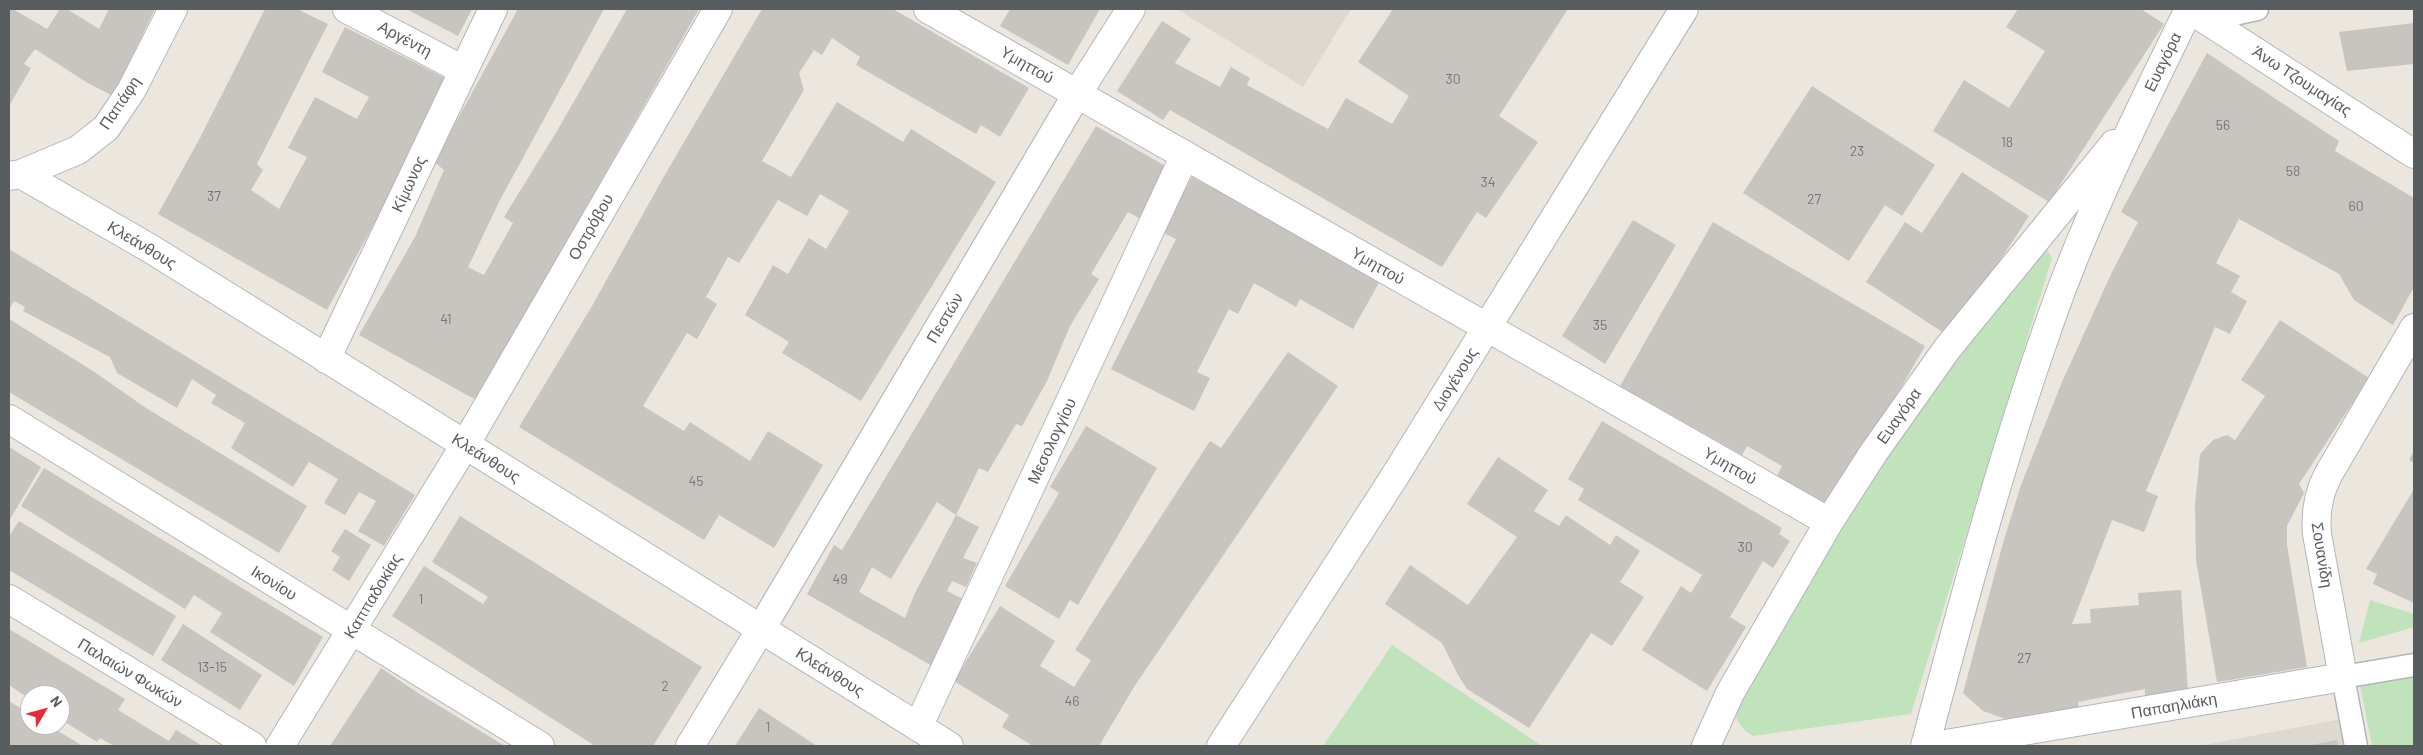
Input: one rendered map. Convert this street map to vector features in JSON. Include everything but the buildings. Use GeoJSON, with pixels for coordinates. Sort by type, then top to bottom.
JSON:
{"type":"FeatureCollection","features":[{"type":"Feature","properties":{"kind":"street","name":"Παπάφη"},"geometry":{"type":"LineString","coordinates":[[15,175],[78,150],[106,128],[131,91],[173,9]]}},
{"type":"Feature","properties":{"kind":"street","name":"Αργέντη"},"geometry":{"type":"LineString","coordinates":[[347,9],[463,70]]}},
{"type":"Feature","properties":{"kind":"street","name":"Κίμωνος"},"geometry":{"type":"LineString","coordinates":[[326,359],[493,9]]}},
{"type":"Feature","properties":{"kind":"street","name":"Οστρόβου"},"geometry":{"type":"LineString","coordinates":[[465,445],[718,9]]}},
{"type":"Feature","properties":{"kind":"street","name":"Υμηττού"},"geometry":{"type":"LineString","coordinates":[[928,9],[1829,522]]}},
{"type":"Feature","properties":{"kind":"street","name":"Πεστών"},"geometry":{"type":"LineString","coordinates":[[690,746],[1077,94],[1131,9]]}},
{"type":"Feature","properties":{"kind":"street","name":"Διογένους"},"geometry":{"type":"LineString","coordinates":[[1221,746],[1488,328],[1684,9]]}},
{"type":"Feature","properties":{"kind":"street"},"geometry":{"type":"LineString","coordinates":[[2195,13],[2257,9]]}},
{"type":"Feature","properties":{"kind":"street","name":"Ευαγόρα"},"geometry":{"type":"LineString","coordinates":[[1925,746],[1971,576],[2047,329],[2072,261],[2137,115],[2195,13]]}},
{"type":"Feature","properties":{"kind":"street","name":"Άνω Τζουμαγίας"},"geometry":{"type":"LineString","coordinates":[[2195,13],[2414,154]]}},
{"type":"Feature","properties":{"kind":"street","name":"Ευαγόρα"},"geometry":{"type":"LineString","coordinates":[[1706,746],[1708,737],[1730,693],[1829,522],[1879,445],[1947,348],[2137,115]]}},
{"type":"Feature","properties":{"kind":"street","name":"Μεσολογγίου"},"geometry":{"type":"LineString","coordinates":[[918,727],[1185,156]]}},
{"type":"Feature","properties":{"kind":"street","name":"Κλεάνθους"},"geometry":{"type":"LineString","coordinates":[[15,175],[150,249],[949,746]]}},
{"type":"Feature","properties":{"kind":"street","name":"Σουανίδη"},"geometry":{"type":"LineString","coordinates":[[2356,746],[2317,534],[2318,498],[2328,475],[2414,328]]}},
{"type":"Feature","properties":{"kind":"street","name":"Ικονίου"},"geometry":{"type":"LineString","coordinates":[[9,418],[540,746]]}},
{"type":"Feature","properties":{"kind":"street","name":"Καππαδοκίας"},"geometry":{"type":"LineString","coordinates":[[280,746],[465,445]]}},
{"type":"Feature","properties":{"kind":"street","name":"Παλαιών Φωκών"},"geometry":{"type":"LineString","coordinates":[[9,599],[252,746]]}},
{"type":"Feature","properties":{"kind":"street","name":"Παπαηλιάκη"},"geometry":{"type":"LineString","coordinates":[[1934,746],[2414,665]]}},
{"type":"Feature","properties":{"kind":"shaded area"},"geometry":{"type":"Polygon","coordinates":[[[1177,9],[1351,9],[1303,87],[1177,9]]]}},
{"type":"Feature","properties":{"kind":"shaded area"},"geometry":{"type":"Polygon","coordinates":[[[2341,719],[2347,746],[2199,746],[2341,719]]]}},
{"type":"Feature","properties":{"kind":"green space"},"geometry":{"type":"Polygon","coordinates":[[[2041,247],[2047,250],[2052,258],[1911,714],[1753,736],[1740,725],[1734,709],[1906,417],[2041,247]]]}},
{"type":"Feature","properties":{"kind":"green space"},"geometry":{"type":"Polygon","coordinates":[[[2370,600],[2414,614],[2414,627],[2359,643],[2370,600]]]}},
{"type":"Feature","properties":{"kind":"green space"},"geometry":{"type":"Polygon","coordinates":[[[1392,645],[1542,746],[1323,746],[1392,645]]]}},
{"type":"Feature","properties":{"kind":"green space"},"geometry":{"type":"Polygon","coordinates":[[[2414,671],[2414,746],[2372,746],[2359,680],[2414,671]]]}}]}
